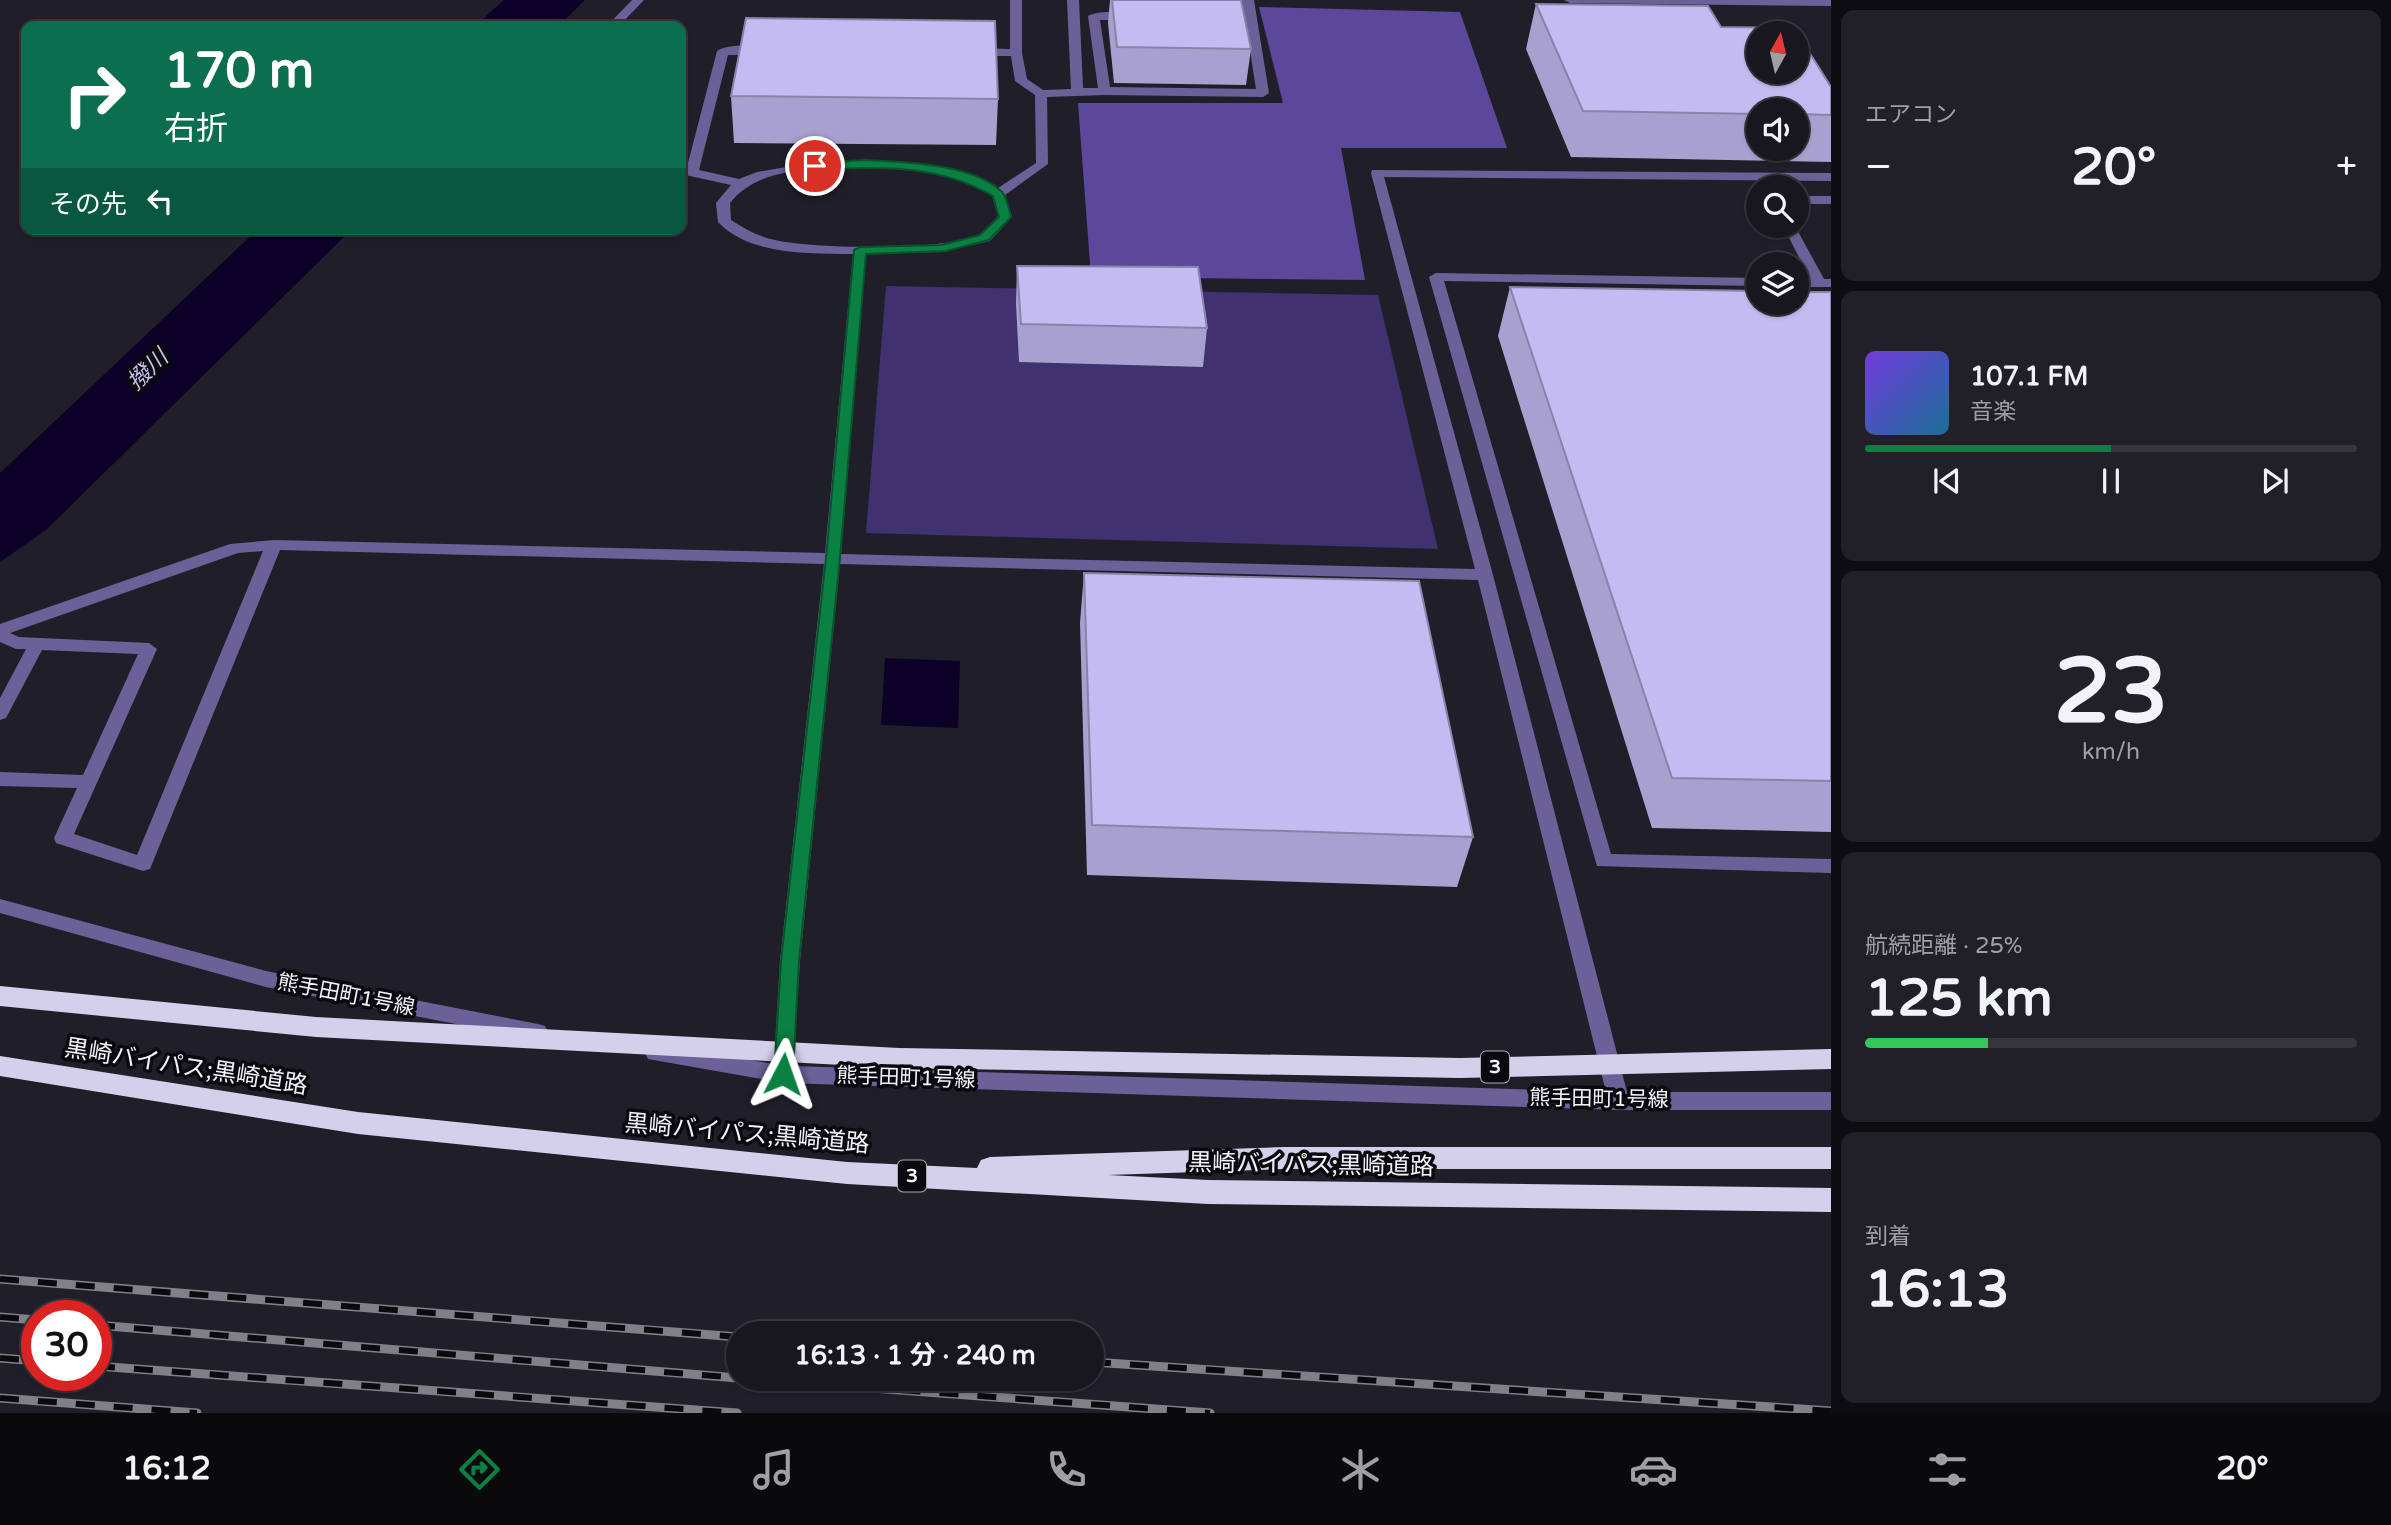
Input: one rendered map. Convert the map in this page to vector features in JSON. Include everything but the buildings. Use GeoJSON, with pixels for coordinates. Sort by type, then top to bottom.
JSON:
{"type":"FeatureCollection","features":[{"type":"Feature","properties":{"kind":"highway","name":"黒崎バイパス;黒崎道路"},"geometry":{"type":"LineString","coordinates":[[0,996],[316,1027],[899,1058],[1460,1068],[1831,1059]]}},
{"type":"Feature","properties":{"kind":"highway","name":"黒崎バイパス;黒崎道路"},"geometry":{"type":"LineString","coordinates":[[0,1066],[358,1123],[848,1173],[1208,1192],[1831,1200]]}},
{"type":"Feature","properties":{"kind":"highway"},"geometry":{"type":"LineString","coordinates":[[1460,1068],[1831,1074]]}},
{"type":"Feature","properties":{"kind":"highway"},"geometry":{"type":"LineString","coordinates":[[848,1173],[1284,1158],[1831,1158]]}},
{"type":"Feature","properties":{"kind":"street"},"geometry":{"type":"LineString","coordinates":[[618,21],[638,0]]}},
{"type":"Feature","properties":{"kind":"street"},"geometry":{"type":"LineString","coordinates":[[1016,0],[1016,52],[1021,81],[1041,94],[1105,91],[1263,93],[1246,18],[1248,0]]}},
{"type":"Feature","properties":{"kind":"street"},"geometry":{"type":"LineString","coordinates":[[1073,0],[1077,92]]}},
{"type":"Feature","properties":{"kind":"street"},"geometry":{"type":"LineString","coordinates":[[1570,0],[1831,3]]}},
{"type":"Feature","properties":{"kind":"street"},"geometry":{"type":"LineString","coordinates":[[1105,91],[1094,16],[1147,17]]}},
{"type":"Feature","properties":{"kind":"street"},"geometry":{"type":"LineString","coordinates":[[740,183],[723,203],[725,222],[746,238],[792,248],[941,248],[985,238],[1005,217],[998,194],[973,180],[926,167],[865,163],[802,168],[740,183],[686,171],[723,51],[779,51]]}},
{"type":"Feature","properties":{"kind":"street"},"geometry":{"type":"LineString","coordinates":[[960,52],[1016,52]]}},
{"type":"Feature","properties":{"kind":"street"},"geometry":{"type":"LineString","coordinates":[[998,194],[1042,164],[1041,94]]}},
{"type":"Feature","properties":{"kind":"street"},"geometry":{"type":"LineString","coordinates":[[1619,1101],[1485,575],[1377,173],[1831,177]]}},
{"type":"Feature","properties":{"kind":"street"},"geometry":{"type":"LineString","coordinates":[[1809,200],[1831,200]]}},
{"type":"Feature","properties":{"kind":"street"},"geometry":{"type":"LineString","coordinates":[[1797,238],[1825,283]]}},
{"type":"Feature","properties":{"kind":"street"},"geometry":{"type":"LineString","coordinates":[[783,1074],[790,961],[833,558],[860,250]]}},
{"type":"Feature","properties":{"kind":"street"},"geometry":{"type":"LineString","coordinates":[[1746,282],[1436,277],[1604,860],[1831,866]]}},
{"type":"Feature","properties":{"kind":"street"},"geometry":{"type":"LineString","coordinates":[[0,632],[236,548],[274,545],[1485,575]]}},
{"type":"Feature","properties":{"kind":"street"},"geometry":{"type":"LineString","coordinates":[[0,632],[16,643],[149,649],[63,838],[143,864],[274,545]]}},
{"type":"Feature","properties":{"kind":"street"},"geometry":{"type":"LineString","coordinates":[[0,713],[37,644]]}},
{"type":"Feature","properties":{"kind":"street"},"geometry":{"type":"LineString","coordinates":[[0,779],[88,782]]}},
{"type":"Feature","properties":{"kind":"street","name":"熊手田町1号線"},"geometry":{"type":"LineString","coordinates":[[5,907],[266,979],[587,1041],[783,1074],[1619,1101],[1831,1101]]}},
{"type":"Feature","properties":{"kind":"shaded area"},"geometry":{"type":"Polygon","coordinates":[[[1259,7],[1460,12],[1507,148],[1341,148],[1365,280],[1091,277],[1078,103],[1283,103],[1259,7]]]}},
{"type":"Feature","properties":{"kind":"shaded area"},"geometry":{"type":"Polygon","coordinates":[[[886,286],[1378,295],[1438,549],[866,533],[886,286]]]}},
{"type":"Feature","properties":{"kind":"water"},"geometry":{"type":"Polygon","coordinates":[[[504,0],[585,0],[564,21],[481,21],[504,0]]]}},
{"type":"Feature","properties":{"kind":"water","name":"撥川"},"geometry":{"type":"Polygon","coordinates":[[[252,235],[346,235],[46,530],[0,562],[0,473],[252,235]]]}},
{"type":"Feature","properties":{"kind":"water"},"geometry":{"type":"Polygon","coordinates":[[[885,658],[960,661],[958,728],[881,725],[885,658]]]}},
{"type":"Feature","properties":{"kind":"railway"},"geometry":{"type":"LineString","coordinates":[[0,1279],[726,1336]]}},
{"type":"Feature","properties":{"kind":"railway"},"geometry":{"type":"LineString","coordinates":[[0,1317],[21,1319]]}},
{"type":"Feature","properties":{"kind":"railway"},"geometry":{"type":"LineString","coordinates":[[112,1326],[726,1377]]}},
{"type":"Feature","properties":{"kind":"railway"},"geometry":{"type":"LineString","coordinates":[[0,1358],[21,1360]]}},
{"type":"Feature","properties":{"kind":"railway"},"geometry":{"type":"LineString","coordinates":[[1104,1363],[1831,1411]]}},
{"type":"Feature","properties":{"kind":"railway"},"geometry":{"type":"LineString","coordinates":[[112,1367],[737,1413]]}},
{"type":"Feature","properties":{"kind":"railway"},"geometry":{"type":"LineString","coordinates":[[912,1391],[1210,1413]]}},
{"type":"Feature","properties":{"kind":"railway"},"geometry":{"type":"LineString","coordinates":[[0,1398],[197,1413]]}},
{"type":"Feature","properties":{"kind":"route"},"geometry":{"type":"LineString","coordinates":[[783,1074],[790,961],[833,558],[860,250],[941,248],[985,238],[1005,217],[998,194],[973,180],[926,167],[865,163],[815,166]]}}]}
